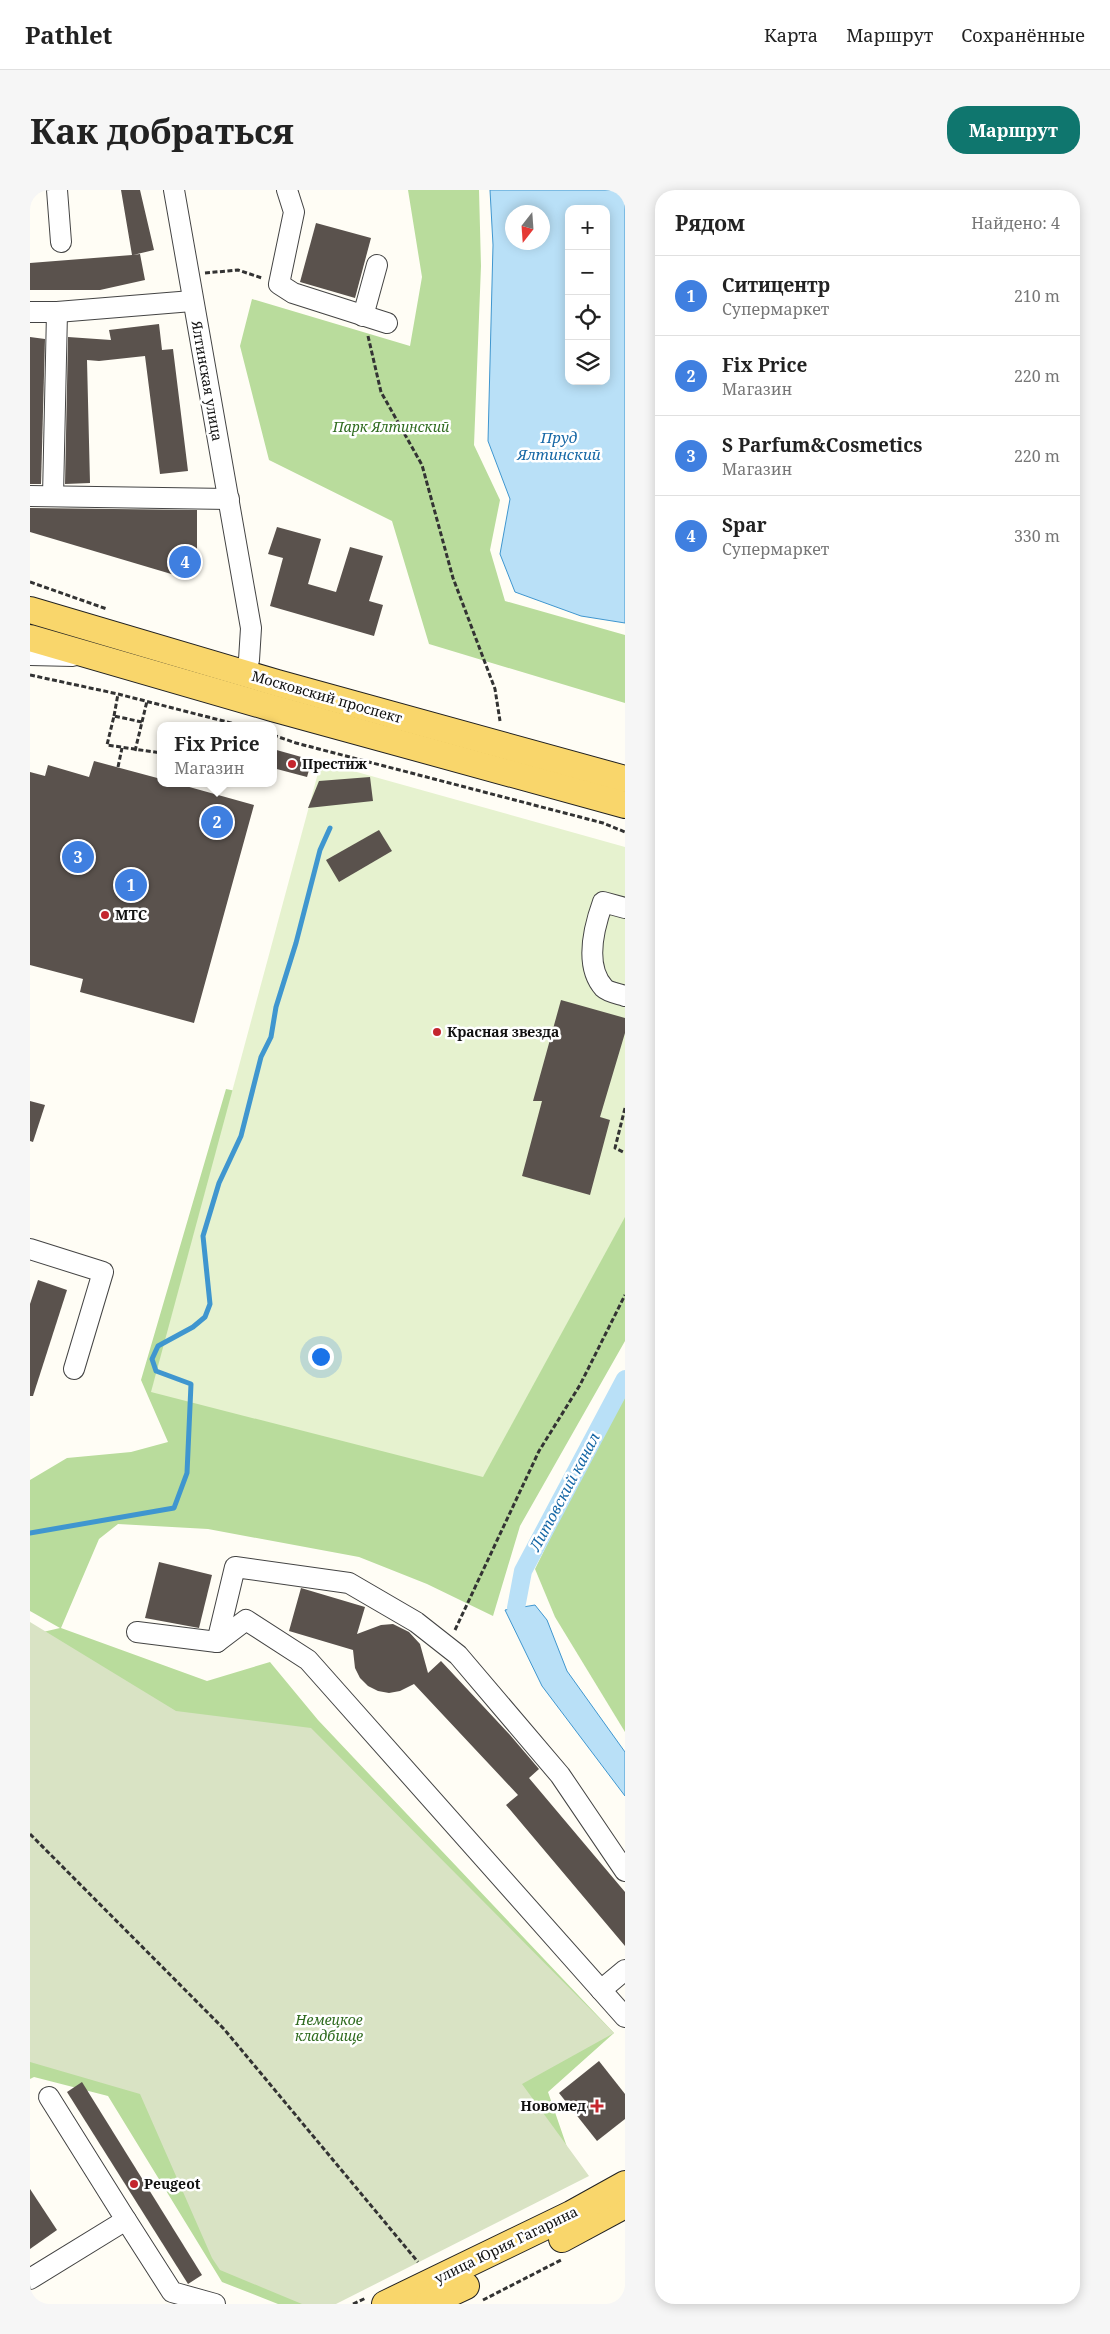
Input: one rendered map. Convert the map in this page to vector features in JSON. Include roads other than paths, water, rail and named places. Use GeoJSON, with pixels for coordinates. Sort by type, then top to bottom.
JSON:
{"type":"FeatureCollection","features":[{"type":"Feature","properties":{"kind":"main road","name":"Московский проспект"},"geometry":{"type":"LineString","coordinates":[[30,610],[242,673],[625,779]]}},
{"type":"Feature","properties":{"kind":"main road","name":"Московский проспект"},"geometry":{"type":"LineString","coordinates":[[30,638],[85,655],[625,805]]}},
{"type":"Feature","properties":{"kind":"main road","name":"улица Юрия Гагарина"},"geometry":{"type":"LineString","coordinates":[[385,2304],[571,2214],[625,2184]]}},
{"type":"Feature","properties":{"kind":"main road","name":"улица Юрия Гагарина"},"geometry":{"type":"LineString","coordinates":[[428,2304],[577,2231],[625,2205]]}},
{"type":"Feature","properties":{"kind":"street"},"geometry":{"type":"LineString","coordinates":[[57,190],[61,242]]}},
{"type":"Feature","properties":{"kind":"street","name":"Ялтинская улица"},"geometry":{"type":"LineString","coordinates":[[174,190],[192,301],[242,572],[238,649],[242,673]]}},
{"type":"Feature","properties":{"kind":"street"},"geometry":{"type":"LineString","coordinates":[[287,190],[294,212],[279,284],[294,293],[387,323]]}},
{"type":"Feature","properties":{"kind":"street"},"geometry":{"type":"LineString","coordinates":[[363,316],[377,265]]}},
{"type":"Feature","properties":{"kind":"street"},"geometry":{"type":"LineString","coordinates":[[30,312],[57,312],[192,301]]}},
{"type":"Feature","properties":{"kind":"street"},"geometry":{"type":"LineString","coordinates":[[53,496],[57,312]]}},
{"type":"Feature","properties":{"kind":"street"},"geometry":{"type":"LineString","coordinates":[[30,496],[229,499]]}},
{"type":"Feature","properties":{"kind":"street","name":"Московский проспект"},"geometry":{"type":"LineString","coordinates":[[30,655],[85,655]]}},
{"type":"Feature","properties":{"kind":"street"},"geometry":{"type":"LineString","coordinates":[[625,908],[603,902],[596,924],[592,959],[596,976],[605,989],[625,996]]}},
{"type":"Feature","properties":{"kind":"street"},"geometry":{"type":"LineString","coordinates":[[30,1249],[103,1272],[74,1369]]}},
{"type":"Feature","properties":{"kind":"street"},"geometry":{"type":"LineString","coordinates":[[217,1642],[235,1567],[349,1583],[416,1622],[458,1655],[560,1775],[625,1871]]}},
{"type":"Feature","properties":{"kind":"street"},"geometry":{"type":"LineString","coordinates":[[137,1632],[217,1642],[246,1620],[308,1660],[625,2017]]}},
{"type":"Feature","properties":{"kind":"street"},"geometry":{"type":"LineString","coordinates":[[601,1990],[625,1970]]}},
{"type":"Feature","properties":{"kind":"street"},"geometry":{"type":"LineString","coordinates":[[49,2097],[172,2292],[214,2304]]}},
{"type":"Feature","properties":{"kind":"street"},"geometry":{"type":"LineString","coordinates":[[30,2279],[126,2220]]}},
{"type":"Feature","properties":{"kind":"water","name":"Пруд Ялтинский"},"geometry":{"type":"Polygon","coordinates":[[[490,190],[625,190],[625,623],[581,616],[515,592],[500,554],[510,499],[488,441],[493,245],[490,190]]]}},
{"type":"Feature","properties":{"kind":"water"},"geometry":{"type":"Polygon","coordinates":[[[535,1605],[547,1620],[567,1671],[625,1752],[625,1796],[542,1686],[505,1610],[535,1605]]]}},
{"type":"Feature","properties":{"kind":"waterway"},"geometry":{"type":"LineString","coordinates":[[30,1533],[174,1508],[187,1473],[191,1384],[156,1371],[152,1359],[158,1346],[193,1327],[205,1317],[210,1304],[203,1236],[219,1183],[241,1136],[261,1057],[271,1037],[276,1007],[296,943],[320,850],[330,828]]}},
{"type":"Feature","properties":{"kind":"waterway","name":"Литовский канал"},"geometry":{"type":"LineString","coordinates":[[516,1608],[523,1571],[625,1379]]}},
{"type":"Feature","properties":{"kind":"place","name":"Spar"},"geometry":{"type":"Point","coordinates":[185,562]}},
{"type":"Feature","properties":{"kind":"place","name":"Престиж"},"geometry":{"type":"Point","coordinates":[292,764]}},
{"type":"Feature","properties":{"kind":"place","name":"Fix Price"},"geometry":{"type":"Point","coordinates":[217,822]}},
{"type":"Feature","properties":{"kind":"place","name":"S Parfum&Cosmetics"},"geometry":{"type":"Point","coordinates":[78,857]}},
{"type":"Feature","properties":{"kind":"place","name":"Ситицентр"},"geometry":{"type":"Point","coordinates":[131,885]}},
{"type":"Feature","properties":{"kind":"place","name":"МТС"},"geometry":{"type":"Point","coordinates":[105,915]}},
{"type":"Feature","properties":{"kind":"place","name":"Красная звезда"},"geometry":{"type":"Point","coordinates":[437,1032]}},
{"type":"Feature","properties":{"kind":"place","name":"Новомед"},"geometry":{"type":"Point","coordinates":[597,2106]}},
{"type":"Feature","properties":{"kind":"place","name":"Peugeot"},"geometry":{"type":"Point","coordinates":[134,2184]}},
{"type":"Feature","properties":{"kind":"park label","name":"Парк Ялтинский"},"geometry":{"type":"Point","coordinates":[391,427]}},
{"type":"Feature","properties":{"kind":"park label","name":"Немецкое кладбище"},"geometry":{"type":"Point","coordinates":[329,2028]}}]}
